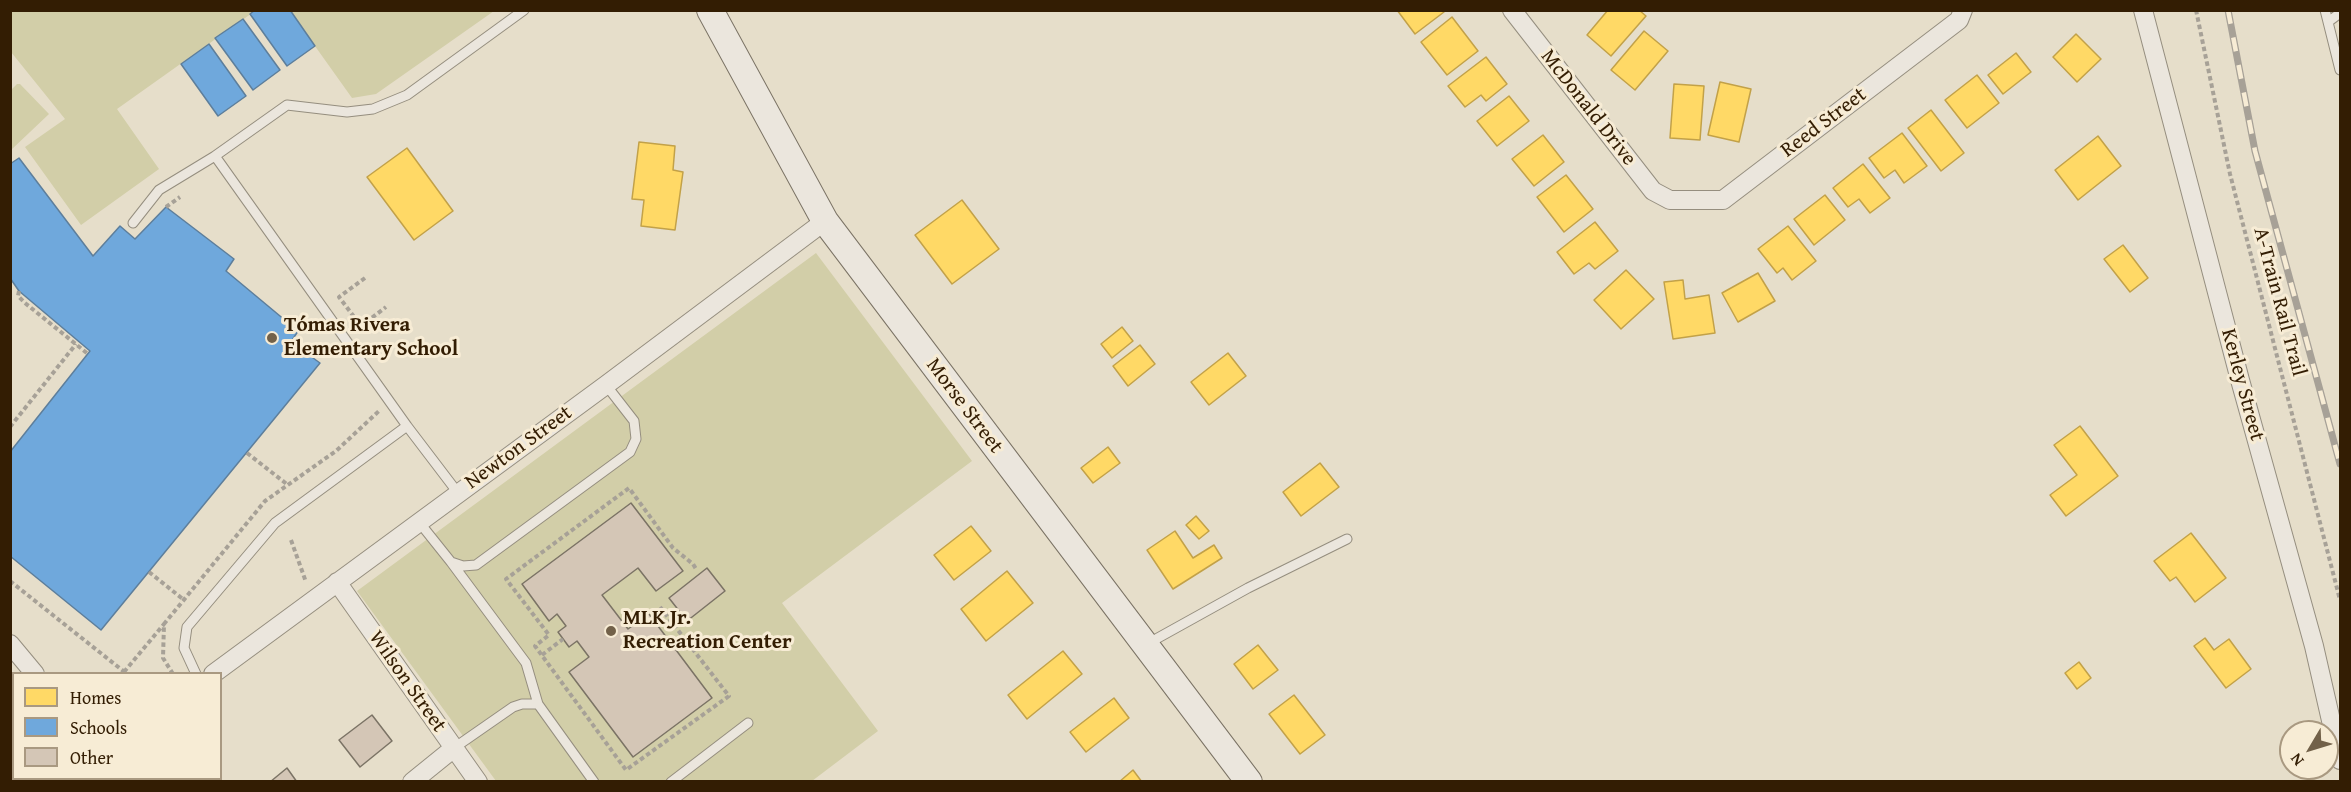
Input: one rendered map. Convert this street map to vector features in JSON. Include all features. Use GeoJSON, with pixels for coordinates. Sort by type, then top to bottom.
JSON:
{"type":"FeatureCollection","features":[{"type":"Feature","properties":{"kind":"street","name":"Morse Street"},"geometry":{"type":"LineString","coordinates":[[710,10],[825,221],[1249,782]]}},
{"type":"Feature","properties":{"kind":"street","name":"McDonald Drive"},"geometry":{"type":"LineString","coordinates":[[1512,10],[1653,191],[1670,201]]}},
{"type":"Feature","properties":{"kind":"street","name":"Reed Street"},"geometry":{"type":"LineString","coordinates":[[1670,201],[1723,200],[1959,20],[1963,10]]}},
{"type":"Feature","properties":{"kind":"street","name":"Kerley Street"},"geometry":{"type":"LineString","coordinates":[[2144,10],[2237,370],[2314,646],[2340,760]]}},
{"type":"Feature","properties":{"kind":"street","name":"Newton Street"},"geometry":{"type":"LineString","coordinates":[[216,672],[606,386],[825,221]]}},
{"type":"Feature","properties":{"kind":"street","name":"Wilson Street"},"geometry":{"type":"LineString","coordinates":[[337,582],[478,782]]}},
{"type":"Feature","properties":{"kind":"street"},"geometry":{"type":"LineString","coordinates":[[10,644],[34,672]]}},
{"type":"Feature","properties":{"kind":"street"},"geometry":{"type":"LineString","coordinates":[[412,782],[454,748]]}},
{"type":"Feature","properties":{"kind":"lane"},"geometry":{"type":"LineString","coordinates":[[133,223],[159,190],[214,156],[287,105],[356,111],[373,110],[407,95],[524,10]]}},
{"type":"Feature","properties":{"kind":"lane"},"geometry":{"type":"LineString","coordinates":[[2325,10],[2340,70]]}},
{"type":"Feature","properties":{"kind":"lane"},"geometry":{"type":"LineString","coordinates":[[2328,22],[2340,13]]}},
{"type":"Feature","properties":{"kind":"lane"},"geometry":{"type":"LineString","coordinates":[[214,156],[407,426],[458,493]]}},
{"type":"Feature","properties":{"kind":"lane"},"geometry":{"type":"LineString","coordinates":[[451,562],[463,566],[476,565],[630,452],[636,439],[634,422],[606,386]]}},
{"type":"Feature","properties":{"kind":"lane"},"geometry":{"type":"LineString","coordinates":[[195,672],[184,648],[187,627],[275,523],[407,426]]}},
{"type":"Feature","properties":{"kind":"lane"},"geometry":{"type":"LineString","coordinates":[[419,522],[526,663],[537,704],[594,782]]}},
{"type":"Feature","properties":{"kind":"lane"},"geometry":{"type":"LineString","coordinates":[[1145,646],[1170,629],[1347,539]]}},
{"type":"Feature","properties":{"kind":"lane"},"geometry":{"type":"LineString","coordinates":[[454,748],[513,707],[522,704],[537,704]]}},
{"type":"Feature","properties":{"kind":"lane"},"geometry":{"type":"LineString","coordinates":[[670,782],[748,723]]}},
{"type":"Feature","properties":{"kind":"path","name":"A-Train Rail Trail"},"geometry":{"type":"LineString","coordinates":[[2196,10],[2230,174],[2340,600]]}},
{"type":"Feature","properties":{"kind":"path"},"geometry":{"type":"LineString","coordinates":[[166,207],[184,194]]}},
{"type":"Feature","properties":{"kind":"path"},"geometry":{"type":"LineString","coordinates":[[365,278],[339,297],[361,326],[386,307]]}},
{"type":"Feature","properties":{"kind":"path"},"geometry":{"type":"LineString","coordinates":[[19,291],[18,296],[88,354]]}},
{"type":"Feature","properties":{"kind":"path"},"geometry":{"type":"LineString","coordinates":[[10,427],[76,344]]}},
{"type":"Feature","properties":{"kind":"path"},"geometry":{"type":"LineString","coordinates":[[127,672],[265,501],[336,451],[380,411],[374,403]]}},
{"type":"Feature","properties":{"kind":"path"},"geometry":{"type":"LineString","coordinates":[[247,453],[288,485]]}},
{"type":"Feature","properties":{"kind":"path"},"geometry":{"type":"LineString","coordinates":[[660,607],[729,696],[627,770],[540,656],[535,646],[549,635],[506,579],[629,488],[673,548],[696,569]]}},
{"type":"Feature","properties":{"kind":"path"},"geometry":{"type":"LineString","coordinates":[[291,540],[306,583]]}},
{"type":"Feature","properties":{"kind":"path"},"geometry":{"type":"LineString","coordinates":[[149,572],[184,600]]}},
{"type":"Feature","properties":{"kind":"path"},"geometry":{"type":"LineString","coordinates":[[10,581],[125,672]]}},
{"type":"Feature","properties":{"kind":"path"},"geometry":{"type":"LineString","coordinates":[[164,624],[164,658],[172,672]]}},
{"type":"Feature","properties":{"kind":"path"},"geometry":{"type":"LineString","coordinates":[[675,648],[699,635]]}},
{"type":"Feature","properties":{"kind":"path"},"geometry":{"type":"LineString","coordinates":[[540,656],[563,639]]}},
{"type":"Feature","properties":{"kind":"shaded area"},"geometry":{"type":"Polygon","coordinates":[[[10,11],[255,11],[117,109],[159,169],[81,225],[25,147],[65,119],[11,52],[10,11]]]}},
{"type":"Feature","properties":{"kind":"shaded area"},"geometry":{"type":"Polygon","coordinates":[[[290,11],[494,11],[376,94],[352,98],[290,11]]]}},
{"type":"Feature","properties":{"kind":"shaded area"},"geometry":{"type":"Polygon","coordinates":[[[20,84],[49,114],[11,150],[11,90],[20,84]]]}},
{"type":"Feature","properties":{"kind":"shaded area"},"geometry":{"type":"Polygon","coordinates":[[[816,253],[972,461],[782,603],[878,731],[812,781],[496,781],[357,591],[816,253]]]}},
{"type":"Feature","properties":{"kind":"building: Homes"},"geometry":{"type":"Polygon","coordinates":[[[1397,10],[1443,10],[1444,12],[1415,34],[1397,10]]]}},
{"type":"Feature","properties":{"kind":"building: Homes"},"geometry":{"type":"Polygon","coordinates":[[[1608,10],[1639,10],[1646,16],[1611,56],[1587,35],[1608,10]]]}},
{"type":"Feature","properties":{"kind":"building: Homes"},"geometry":{"type":"Polygon","coordinates":[[[1452,17],[1478,51],[1447,75],[1421,42],[1452,17]]]}},
{"type":"Feature","properties":{"kind":"building: Homes"},"geometry":{"type":"Polygon","coordinates":[[[1644,31],[1668,51],[1635,90],[1611,70],[1644,31]]]}},
{"type":"Feature","properties":{"kind":"building: Homes"},"geometry":{"type":"Polygon","coordinates":[[[2076,34],[2101,59],[2077,82],[2053,57],[2076,34]]]}},
{"type":"Feature","properties":{"kind":"building: Homes"},"geometry":{"type":"Polygon","coordinates":[[[2016,53],[2031,72],[2003,94],[1988,75],[2016,53]]]}},
{"type":"Feature","properties":{"kind":"building: Homes"},"geometry":{"type":"Polygon","coordinates":[[[1486,57],[1507,84],[1486,101],[1481,95],[1465,107],[1448,86],[1486,57]]]}},
{"type":"Feature","properties":{"kind":"building: Homes"},"geometry":{"type":"Polygon","coordinates":[[[1977,75],[1999,103],[1967,128],[1945,100],[1977,75]]]}},
{"type":"Feature","properties":{"kind":"building: Homes"},"geometry":{"type":"Polygon","coordinates":[[[1720,82],[1751,89],[1739,142],[1708,135],[1720,82]]]}},
{"type":"Feature","properties":{"kind":"building: Homes"},"geometry":{"type":"Polygon","coordinates":[[[1674,84],[1704,86],[1700,140],[1670,138],[1674,84]]]}},
{"type":"Feature","properties":{"kind":"building: Homes"},"geometry":{"type":"Polygon","coordinates":[[[1509,96],[1529,121],[1497,146],[1477,121],[1509,96]]]}},
{"type":"Feature","properties":{"kind":"building: Homes"},"geometry":{"type":"Polygon","coordinates":[[[1931,110],[1964,153],[1941,171],[1908,128],[1931,110]]]}},
{"type":"Feature","properties":{"kind":"building: Homes"},"geometry":{"type":"Polygon","coordinates":[[[1902,133],[1927,166],[1904,183],[1895,170],[1884,178],[1869,158],[1902,133]]]}},
{"type":"Feature","properties":{"kind":"building: Homes"},"geometry":{"type":"Polygon","coordinates":[[[1543,135],[1564,162],[1534,186],[1512,159],[1543,135]]]}},
{"type":"Feature","properties":{"kind":"building: Homes"},"geometry":{"type":"Polygon","coordinates":[[[2098,136],[2121,166],[2078,200],[2055,170],[2098,136]]]}},
{"type":"Feature","properties":{"kind":"building: Homes"},"geometry":{"type":"Polygon","coordinates":[[[639,142],[675,146],[673,170],[683,172],[675,230],[641,226],[644,200],[632,199],[639,142]]]}},
{"type":"Feature","properties":{"kind":"building: Homes"},"geometry":{"type":"Polygon","coordinates":[[[407,148],[453,211],[414,240],[367,177],[407,148]]]}},
{"type":"Feature","properties":{"kind":"building: Homes"},"geometry":{"type":"Polygon","coordinates":[[[1863,164],[1890,198],[1870,213],[1859,199],[1848,207],[1833,188],[1863,164]]]}},
{"type":"Feature","properties":{"kind":"building: Homes"},"geometry":{"type":"Polygon","coordinates":[[[1566,175],[1593,209],[1564,232],[1537,197],[1566,175]]]}},
{"type":"Feature","properties":{"kind":"building: Homes"},"geometry":{"type":"Polygon","coordinates":[[[1825,195],[1845,220],[1814,245],[1794,219],[1825,195]]]}},
{"type":"Feature","properties":{"kind":"building: Homes"},"geometry":{"type":"Polygon","coordinates":[[[962,200],[999,249],[952,284],[915,235],[962,200]]]}},
{"type":"Feature","properties":{"kind":"building: Homes"},"geometry":{"type":"Polygon","coordinates":[[[1595,222],[1618,251],[1595,269],[1589,263],[1574,274],[1557,252],[1595,222]]]}},
{"type":"Feature","properties":{"kind":"building: Homes"},"geometry":{"type":"Polygon","coordinates":[[[1788,226],[1816,261],[1792,280],[1783,268],[1777,273],[1758,249],[1788,226]]]}},
{"type":"Feature","properties":{"kind":"building: Homes"},"geometry":{"type":"Polygon","coordinates":[[[2123,245],[2148,278],[2130,292],[2104,259],[2123,245]]]}},
{"type":"Feature","properties":{"kind":"building: Homes"},"geometry":{"type":"Polygon","coordinates":[[[1626,270],[1654,299],[1621,329],[1594,300],[1626,270]]]}},
{"type":"Feature","properties":{"kind":"building: Homes"},"geometry":{"type":"Polygon","coordinates":[[[1758,273],[1775,301],[1738,322],[1722,293],[1758,273]]]}},
{"type":"Feature","properties":{"kind":"building: Homes"},"geometry":{"type":"Polygon","coordinates":[[[1683,280],[1685,299],[1709,295],[1715,333],[1673,339],[1664,282],[1683,280]]]}},
{"type":"Feature","properties":{"kind":"building: Homes"},"geometry":{"type":"Polygon","coordinates":[[[1122,327],[1133,341],[1112,358],[1101,344],[1122,327]]]}},
{"type":"Feature","properties":{"kind":"building: Homes"},"geometry":{"type":"Polygon","coordinates":[[[1140,345],[1155,364],[1128,386],[1113,366],[1140,345]]]}},
{"type":"Feature","properties":{"kind":"building: Homes"},"geometry":{"type":"Polygon","coordinates":[[[1228,353],[1246,376],[1209,405],[1191,382],[1228,353]]]}},
{"type":"Feature","properties":{"kind":"building: Homes"},"geometry":{"type":"Polygon","coordinates":[[[2080,426],[2118,476],[2066,516],[2050,495],[2077,475],[2054,445],[2080,426]]]}},
{"type":"Feature","properties":{"kind":"building: Homes"},"geometry":{"type":"Polygon","coordinates":[[[1108,447],[1120,463],[1093,483],[1081,468],[1108,447]]]}},
{"type":"Feature","properties":{"kind":"building: Homes"},"geometry":{"type":"Polygon","coordinates":[[[1320,463],[1339,487],[1301,516],[1283,492],[1320,463]]]}},
{"type":"Feature","properties":{"kind":"building: Homes"},"geometry":{"type":"Polygon","coordinates":[[[1196,516],[1209,531],[1199,539],[1186,525],[1196,516]]]}},
{"type":"Feature","properties":{"kind":"building: Homes"},"geometry":{"type":"Polygon","coordinates":[[[971,526],[991,551],[954,580],[934,555],[971,526]]]}},
{"type":"Feature","properties":{"kind":"building: Homes"},"geometry":{"type":"Polygon","coordinates":[[[1175,531],[1193,558],[1214,545],[1222,558],[1173,589],[1147,550],[1175,531]]]}},
{"type":"Feature","properties":{"kind":"building: Homes"},"geometry":{"type":"Polygon","coordinates":[[[2191,533],[2226,578],[2195,602],[2176,577],[2170,581],[2154,561],[2191,533]]]}},
{"type":"Feature","properties":{"kind":"building: Homes"},"geometry":{"type":"Polygon","coordinates":[[[1007,571],[1033,603],[986,641],[961,609],[1007,571]]]}},
{"type":"Feature","properties":{"kind":"building: Homes"},"geometry":{"type":"Polygon","coordinates":[[[2205,638],[2214,650],[2229,639],[2251,669],[2226,688],[2194,646],[2205,638]]]}},
{"type":"Feature","properties":{"kind":"building: Homes"},"geometry":{"type":"Polygon","coordinates":[[[1258,645],[1278,670],[1253,689],[1234,664],[1258,645]]]}},
{"type":"Feature","properties":{"kind":"building: Homes"},"geometry":{"type":"Polygon","coordinates":[[[1063,651],[1082,674],[1027,719],[1008,695],[1063,651]]]}},
{"type":"Feature","properties":{"kind":"building: Homes"},"geometry":{"type":"Polygon","coordinates":[[[2079,662],[2091,678],[2077,689],[2065,673],[2079,662]]]}},
{"type":"Feature","properties":{"kind":"building: Homes"},"geometry":{"type":"Polygon","coordinates":[[[1294,695],[1325,735],[1300,754],[1269,714],[1294,695]]]}},
{"type":"Feature","properties":{"kind":"building: Homes"},"geometry":{"type":"Polygon","coordinates":[[[1114,698],[1129,718],[1086,752],[1070,732],[1114,698]]]}},
{"type":"Feature","properties":{"kind":"building: Homes"},"geometry":{"type":"Polygon","coordinates":[[[1133,770],[1142,782],[1119,782],[1133,770]]]}},
{"type":"Feature","properties":{"kind":"building: Schools"},"geometry":{"type":"Polygon","coordinates":[[[255,10],[290,10],[315,46],[287,66],[250,14],[255,10]]]}},
{"type":"Feature","properties":{"kind":"building: Schools"},"geometry":{"type":"Polygon","coordinates":[[[243,19],[280,70],[253,90],[215,38],[243,19]]]}},
{"type":"Feature","properties":{"kind":"building: Schools"},"geometry":{"type":"Polygon","coordinates":[[[209,44],[246,96],[218,116],[181,64],[209,44]]]}},
{"type":"Feature","properties":{"kind":"building: Schools"},"geometry":{"type":"Polygon","coordinates":[[[19,158],[93,256],[120,226],[135,239],[166,207],[234,259],[226,271],[298,331],[291,342],[320,363],[101,630],[10,556],[10,452],[90,351],[19,291],[10,278],[10,164],[19,158]]]}},
{"type":"Feature","properties":{"kind":"building: Other","name":"MLK Jr. Recreation Center"},"geometry":{"type":"Polygon","coordinates":[[[631,503],[683,571],[656,591],[638,568],[602,595],[628,629],[649,614],[712,698],[633,757],[569,672],[589,657],[577,641],[569,647],[558,632],[566,626],[557,614],[549,621],[522,584],[631,503]]]}},
{"type":"Feature","properties":{"kind":"building: Other"},"geometry":{"type":"Polygon","coordinates":[[[707,568],[725,591],[687,621],[669,598],[707,568]]]}},
{"type":"Feature","properties":{"kind":"building: Other"},"geometry":{"type":"Polygon","coordinates":[[[372,715],[392,741],[360,767],[339,740],[372,715]]]}},
{"type":"Feature","properties":{"kind":"building: Other"},"geometry":{"type":"Polygon","coordinates":[[[287,768],[297,782],[270,782],[287,768]]]}},
{"type":"Feature","properties":{"kind":"railway"},"geometry":{"type":"LineString","coordinates":[[2228,10],[2255,151],[2340,464]]}},
{"type":"Feature","properties":{"kind":"place","name":"Tómas Rivera Elementary School"},"geometry":{"type":"Point","coordinates":[272,338]}},
{"type":"Feature","properties":{"kind":"place","name":"MLK Jr. Recreation Center"},"geometry":{"type":"Point","coordinates":[611,631]}}]}
